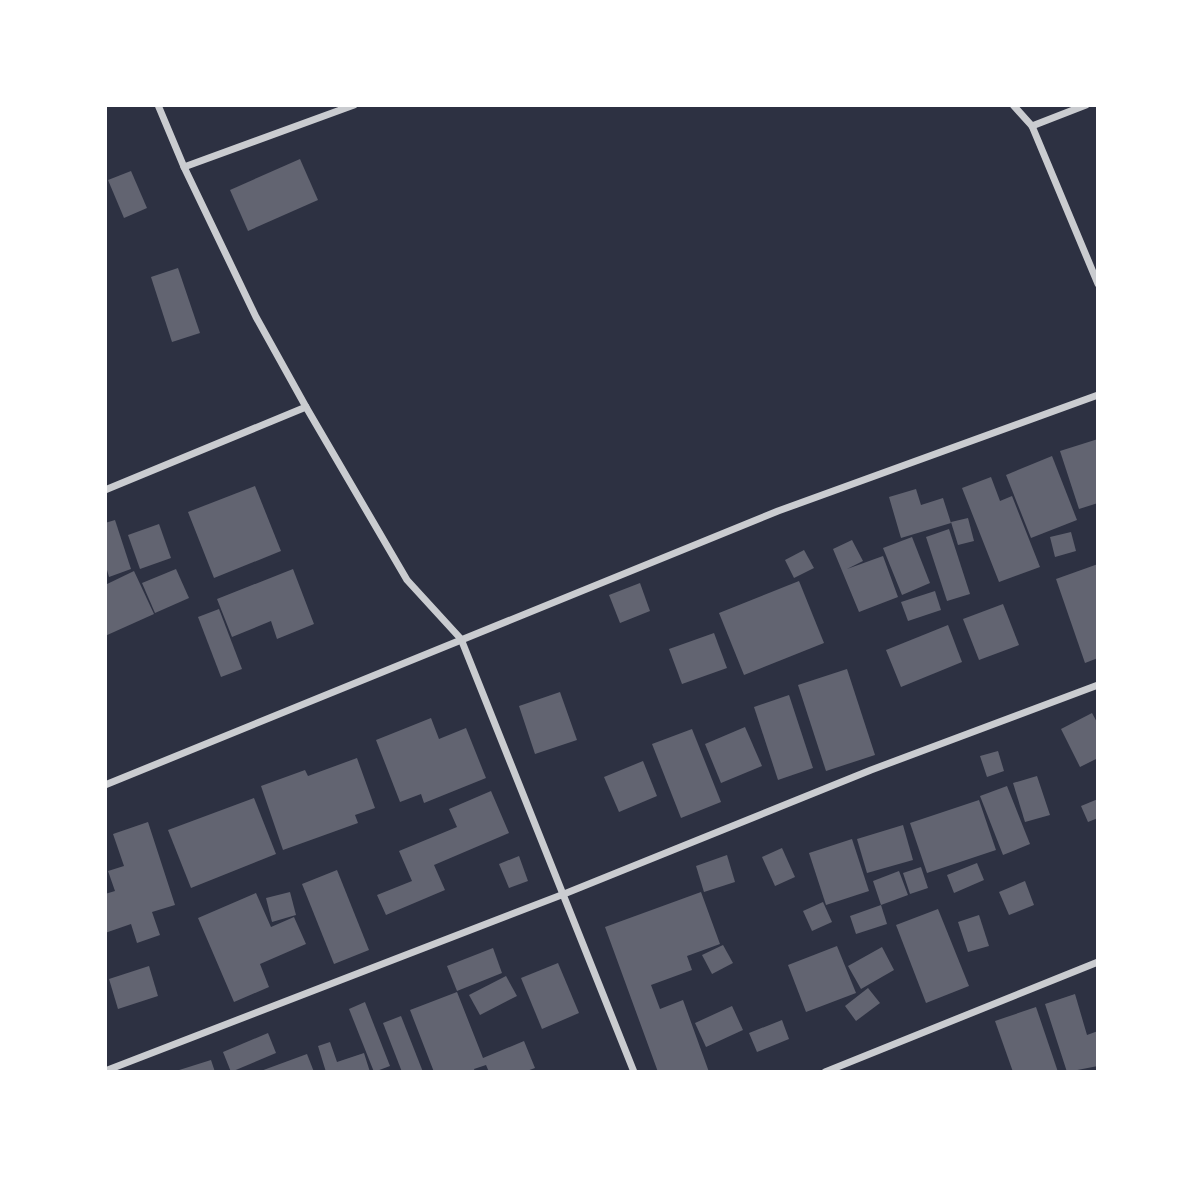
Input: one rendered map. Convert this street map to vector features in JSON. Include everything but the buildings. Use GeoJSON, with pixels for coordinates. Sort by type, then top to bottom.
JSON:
{"type":"FeatureCollection","features":[{"type":"Feature","properties":{"kind":"street"},"geometry":{"type":"LineString","coordinates":[[158,105],[184,167],[256,317],[306,407],[407,580],[461,639],[634,1072]]}},
{"type":"Feature","properties":{"kind":"street"},"geometry":{"type":"LineString","coordinates":[[184,167],[354,105]]}},
{"type":"Feature","properties":{"kind":"street"},"geometry":{"type":"LineString","coordinates":[[1013,105],[1032,126],[1098,284]]}},
{"type":"Feature","properties":{"kind":"street"},"geometry":{"type":"LineString","coordinates":[[1032,126],[1086,105]]}},
{"type":"Feature","properties":{"kind":"street"},"geometry":{"type":"LineString","coordinates":[[105,785],[779,511],[1098,395]]}},
{"type":"Feature","properties":{"kind":"street"},"geometry":{"type":"LineString","coordinates":[[105,490],[306,407]]}},
{"type":"Feature","properties":{"kind":"street"},"geometry":{"type":"LineString","coordinates":[[105,1071],[564,894],[872,770],[1098,685]]}},
{"type":"Feature","properties":{"kind":"street"},"geometry":{"type":"LineString","coordinates":[[825,1072],[1098,962]]}}]}
